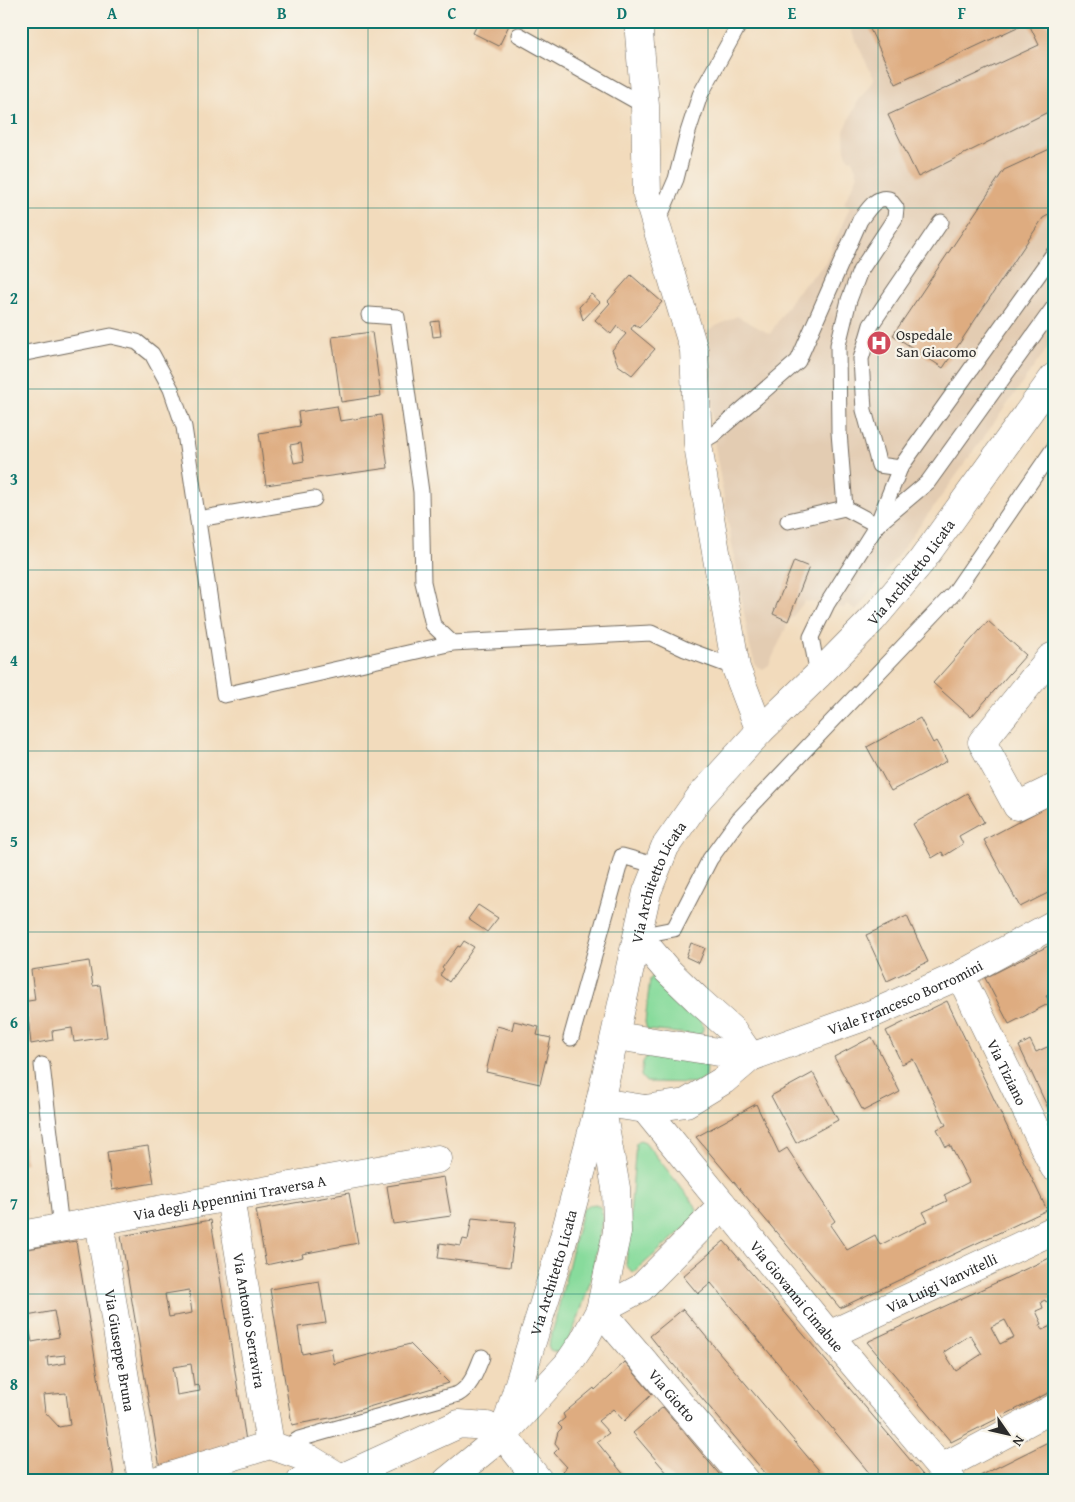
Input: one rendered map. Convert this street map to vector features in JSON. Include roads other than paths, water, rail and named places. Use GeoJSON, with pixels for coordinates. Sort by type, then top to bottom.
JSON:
{"type":"FeatureCollection","features":[{"type":"Feature","properties":{"kind":"street"},"geometry":{"type":"LineString","coordinates":[[638,21],[646,106],[647,195],[694,350],[698,444],[736,668],[760,731]]}},
{"type":"Feature","properties":{"kind":"street","name":"Via Architetto Licata"},"geometry":{"type":"LineString","coordinates":[[503,1435],[560,1248],[600,1102],[647,892],[665,847],[700,797],[760,731],[872,620],[920,563],[1054,377]]}},
{"type":"Feature","properties":{"kind":"street"},"geometry":{"type":"LineString","coordinates":[[1054,656],[1050,658],[982,742],[1017,806],[1054,788]]}},
{"type":"Feature","properties":{"kind":"street","name":"Viale Francesco Borromini"},"geometry":{"type":"LineString","coordinates":[[751,1057],[872,1014],[960,975],[1054,924]]}},
{"type":"Feature","properties":{"kind":"street"},"geometry":{"type":"LineString","coordinates":[[638,936],[667,970],[733,1031],[751,1057]]}},
{"type":"Feature","properties":{"kind":"street","name":"Via Tiziano"},"geometry":{"type":"LineString","coordinates":[[960,975],[1054,1167]]}},
{"type":"Feature","properties":{"kind":"street"},"geometry":{"type":"LineString","coordinates":[[616,1036],[751,1057]]}},
{"type":"Feature","properties":{"kind":"street"},"geometry":{"type":"LineString","coordinates":[[447,1481],[503,1435],[568,1364],[583,1342],[600,1310],[617,1232],[616,1188],[600,1102],[646,1109],[686,1103],[724,1080],[751,1057]]}},
{"type":"Feature","properties":{"kind":"street","name":"Via Giovanni Cimabue"},"geometry":{"type":"LineString","coordinates":[[646,1109],[829,1335],[946,1474]]}},
{"type":"Feature","properties":{"kind":"street","name":"Via degli Appennini Traversa A"},"geometry":{"type":"LineString","coordinates":[[21,1235],[438,1159]]}},
{"type":"Feature","properties":{"kind":"street","name":"Via Antonio Serravira"},"geometry":{"type":"LineString","coordinates":[[230,1197],[276,1447]]}},
{"type":"Feature","properties":{"kind":"street"},"geometry":{"type":"LineString","coordinates":[[600,1310],[641,1288],[723,1205]]}},
{"type":"Feature","properties":{"kind":"street","name":"Via Giuseppe Bruna"},"geometry":{"type":"LineString","coordinates":[[99,1221],[142,1481]]}},
{"type":"Feature","properties":{"kind":"street","name":"Via Luigi Vanvitelli"},"geometry":{"type":"LineString","coordinates":[[829,1335],[1054,1230]]}},
{"type":"Feature","properties":{"kind":"street","name":"Via Giotto"},"geometry":{"type":"LineString","coordinates":[[600,1310],[746,1481]]}},
{"type":"Feature","properties":{"kind":"street"},"geometry":{"type":"LineString","coordinates":[[946,1474],[1054,1408]]}},
{"type":"Feature","properties":{"kind":"street"},"geometry":{"type":"LineString","coordinates":[[300,1481],[341,1478],[459,1424],[487,1426],[503,1435],[538,1481]]}},
{"type":"Feature","properties":{"kind":"street"},"geometry":{"type":"LineString","coordinates":[[154,1481],[276,1447],[310,1458],[341,1478]]}},
{"type":"Feature","properties":{"kind":"lane"},"geometry":{"type":"LineString","coordinates":[[656,224],[676,179],[700,95],[741,21]]}},
{"type":"Feature","properties":{"kind":"lane"},"geometry":{"type":"LineString","coordinates":[[519,35],[646,106]]}},
{"type":"Feature","properties":{"kind":"lane"},"geometry":{"type":"LineString","coordinates":[[698,444],[713,435],[798,361],[860,220],[874,202],[881,198],[889,198],[896,208],[895,218],[860,272],[849,300],[838,345],[840,432],[845,508]]}},
{"type":"Feature","properties":{"kind":"lane"},"geometry":{"type":"LineString","coordinates":[[900,468],[880,465],[864,410],[860,359],[871,325],[941,222]]}},
{"type":"Feature","properties":{"kind":"lane"},"geometry":{"type":"LineString","coordinates":[[818,675],[811,637],[827,604],[877,525],[900,468],[1054,253]]}},
{"type":"Feature","properties":{"kind":"lane"},"geometry":{"type":"LineString","coordinates":[[877,525],[928,482],[1054,307]]}},
{"type":"Feature","properties":{"kind":"lane"},"geometry":{"type":"LineString","coordinates":[[369,315],[397,317],[421,492],[423,582],[433,625],[452,642]]}},
{"type":"Feature","properties":{"kind":"lane"},"geometry":{"type":"LineString","coordinates":[[21,354],[112,336],[137,342],[152,354],[171,389],[184,427],[224,695],[452,642],[651,633],[685,649],[736,668]]}},
{"type":"Feature","properties":{"kind":"lane"},"geometry":{"type":"LineString","coordinates":[[638,936],[674,929],[710,859],[739,819],[954,593],[1054,448]]}},
{"type":"Feature","properties":{"kind":"lane"},"geometry":{"type":"LineString","coordinates":[[198,519],[314,499]]}},
{"type":"Feature","properties":{"kind":"lane"},"geometry":{"type":"LineString","coordinates":[[788,521],[845,508],[877,525]]}},
{"type":"Feature","properties":{"kind":"lane"},"geometry":{"type":"LineString","coordinates":[[571,1038],[622,856],[658,866]]}},
{"type":"Feature","properties":{"kind":"lane"},"geometry":{"type":"LineString","coordinates":[[42,1065],[61,1228]]}},
{"type":"Feature","properties":{"kind":"lane"},"geometry":{"type":"LineString","coordinates":[[276,1447],[458,1394],[465,1390],[471,1382],[482,1357]]}},
{"type":"Feature","properties":{"kind":"place","name":"Ospedale San Giacomo"},"geometry":{"type":"Point","coordinates":[879,343]}}]}
